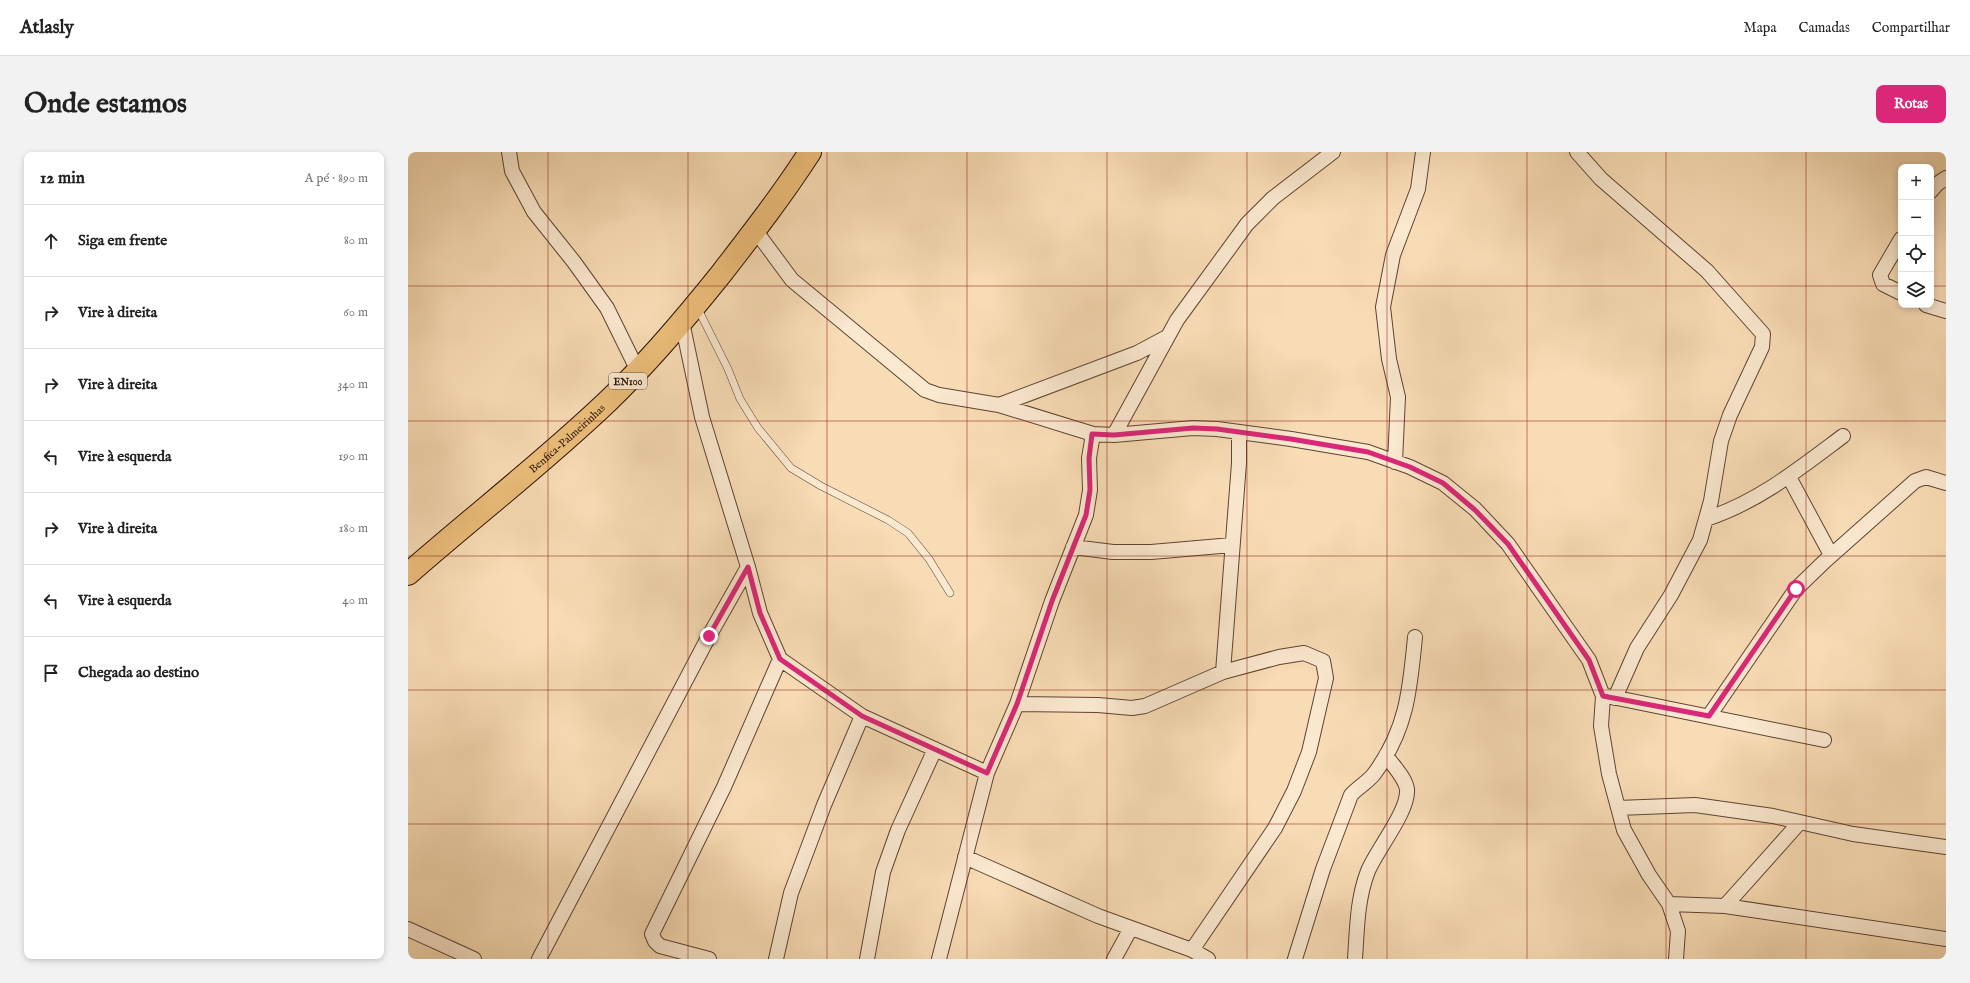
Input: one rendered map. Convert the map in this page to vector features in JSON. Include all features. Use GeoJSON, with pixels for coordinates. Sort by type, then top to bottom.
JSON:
{"type":"FeatureCollection","features":[{"type":"Feature","properties":{"kind":"main road","name":"Benfica-Palmeirinhas"},"geometry":{"type":"LineString","coordinates":[[408,574],[568,437],[638,372],[682,322],[755,230],[810,152]]}},
{"type":"Feature","properties":{"kind":"street"},"geometry":{"type":"LineString","coordinates":[[509,152],[512,171],[534,212],[574,262],[607,308],[638,372]]}},
{"type":"Feature","properties":{"kind":"street"},"geometry":{"type":"LineString","coordinates":[[1114,435],[1177,320],[1246,224],[1273,198],[1333,152]]}},
{"type":"Feature","properties":{"kind":"street"},"geometry":{"type":"LineString","coordinates":[[1395,462],[1398,396],[1389,360],[1383,306],[1393,255],[1418,189],[1423,152]]}},
{"type":"Feature","properties":{"kind":"street"},"geometry":{"type":"LineString","coordinates":[[1577,152],[1601,179],[1707,271],[1763,334],[1762,348],[1730,415],[1721,441],[1711,501],[1700,540],[1671,595],[1637,648],[1609,697],[1602,726],[1608,774],[1624,830],[1649,875],[1669,904],[1678,931],[1676,959]]}},
{"type":"Feature","properties":{"kind":"street"},"geometry":{"type":"LineString","coordinates":[[1934,188],[1946,178]]}},
{"type":"Feature","properties":{"kind":"street"},"geometry":{"type":"LineString","coordinates":[[755,230],[792,280],[925,390],[939,396],[999,405],[1092,434],[1114,435],[1193,428],[1217,429],[1368,452],[1410,467],[1443,483],[1475,510],[1508,544],[1589,660],[1609,697]]}},
{"type":"Feature","properties":{"kind":"street"},"geometry":{"type":"LineString","coordinates":[[1898,244],[1880,275],[1883,284],[1898,292]]}},
{"type":"Feature","properties":{"kind":"street"},"geometry":{"type":"LineString","coordinates":[[1934,307],[1946,311]]}},
{"type":"Feature","properties":{"kind":"street"},"geometry":{"type":"LineString","coordinates":[[682,322],[702,417],[748,567],[760,613],[780,659],[862,716],[987,773]]}},
{"type":"Feature","properties":{"kind":"street"},"geometry":{"type":"LineString","coordinates":[[999,405],[1137,353],[1167,337]]}},
{"type":"Feature","properties":{"kind":"street"},"geometry":{"type":"LineString","coordinates":[[1223,672],[1239,464],[1239,432]]}},
{"type":"Feature","properties":{"kind":"street"},"geometry":{"type":"LineString","coordinates":[[939,959],[987,773],[1017,704],[1052,601],[1086,515],[1090,490],[1089,458],[1092,434]]}},
{"type":"Feature","properties":{"kind":"street"},"geometry":{"type":"LineString","coordinates":[[1706,519],[1746,503],[1789,477],[1843,436]]}},
{"type":"Feature","properties":{"kind":"street"},"geometry":{"type":"LineString","coordinates":[[1709,716],[1796,589],[1830,555],[1915,481],[1926,476],[1946,483]]}},
{"type":"Feature","properties":{"kind":"street"},"geometry":{"type":"LineString","coordinates":[[1789,477],[1830,555]]}},
{"type":"Feature","properties":{"kind":"street"},"geometry":{"type":"LineString","coordinates":[[1073,547],[1113,552],[1151,552],[1232,545]]}},
{"type":"Feature","properties":{"kind":"street"},"geometry":{"type":"LineString","coordinates":[[539,959],[709,636],[748,567]]}},
{"type":"Feature","properties":{"kind":"street"},"geometry":{"type":"LineString","coordinates":[[1295,959],[1318,884],[1351,795],[1359,786],[1372,776],[1386,755],[1395,738],[1406,710],[1415,637]]}},
{"type":"Feature","properties":{"kind":"street"},"geometry":{"type":"LineString","coordinates":[[1017,704],[1098,704],[1132,708],[1145,706],[1223,672],[1279,657],[1304,653],[1323,661],[1326,678],[1309,752],[1294,791],[1275,828],[1192,950]]}},
{"type":"Feature","properties":{"kind":"street"},"geometry":{"type":"LineString","coordinates":[[709,959],[660,946],[655,941],[652,934],[724,787],[780,659]]}},
{"type":"Feature","properties":{"kind":"street"},"geometry":{"type":"LineString","coordinates":[[1609,697],[1824,740]]}},
{"type":"Feature","properties":{"kind":"street"},"geometry":{"type":"LineString","coordinates":[[776,959],[791,893],[824,805],[862,716]]}},
{"type":"Feature","properties":{"kind":"street"},"geometry":{"type":"LineString","coordinates":[[867,959],[883,872],[898,830],[935,750]]}},
{"type":"Feature","properties":{"kind":"street"},"geometry":{"type":"LineString","coordinates":[[1355,959],[1360,902],[1368,871],[1382,843],[1400,813],[1406,798],[1405,782],[1386,755]]}},
{"type":"Feature","properties":{"kind":"street"},"geometry":{"type":"LineString","coordinates":[[1618,808],[1695,805],[1773,816],[1853,834],[1946,847]]}},
{"type":"Feature","properties":{"kind":"street"},"geometry":{"type":"LineString","coordinates":[[1725,906],[1800,822]]}},
{"type":"Feature","properties":{"kind":"street"},"geometry":{"type":"LineString","coordinates":[[965,857],[1098,916],[1192,950],[1208,959]]}},
{"type":"Feature","properties":{"kind":"street"},"geometry":{"type":"LineString","coordinates":[[1669,904],[1725,906],[1946,939]]}},
{"type":"Feature","properties":{"kind":"street"},"geometry":{"type":"LineString","coordinates":[[1114,959],[1131,928]]}},
{"type":"Feature","properties":{"kind":"street"},"geometry":{"type":"LineString","coordinates":[[408,929],[474,959]]}},
{"type":"Feature","properties":{"kind":"lane"},"geometry":{"type":"LineString","coordinates":[[696,305],[728,369],[740,399],[758,428],[791,468],[821,486],[888,520],[908,533],[929,559],[950,593]]}},
{"type":"Feature","properties":{"kind":"route"},"geometry":{"type":"LineString","coordinates":[[709,636],[748,567],[760,613],[780,659],[790,668],[862,716],[987,773],[1017,704],[1052,601],[1086,515],[1090,490],[1089,458],[1092,434],[1114,435],[1193,428],[1217,429],[1291,439],[1368,452],[1410,467],[1443,483],[1475,510],[1508,544],[1589,660],[1603,696],[1709,716],[1796,589]]}}]}
